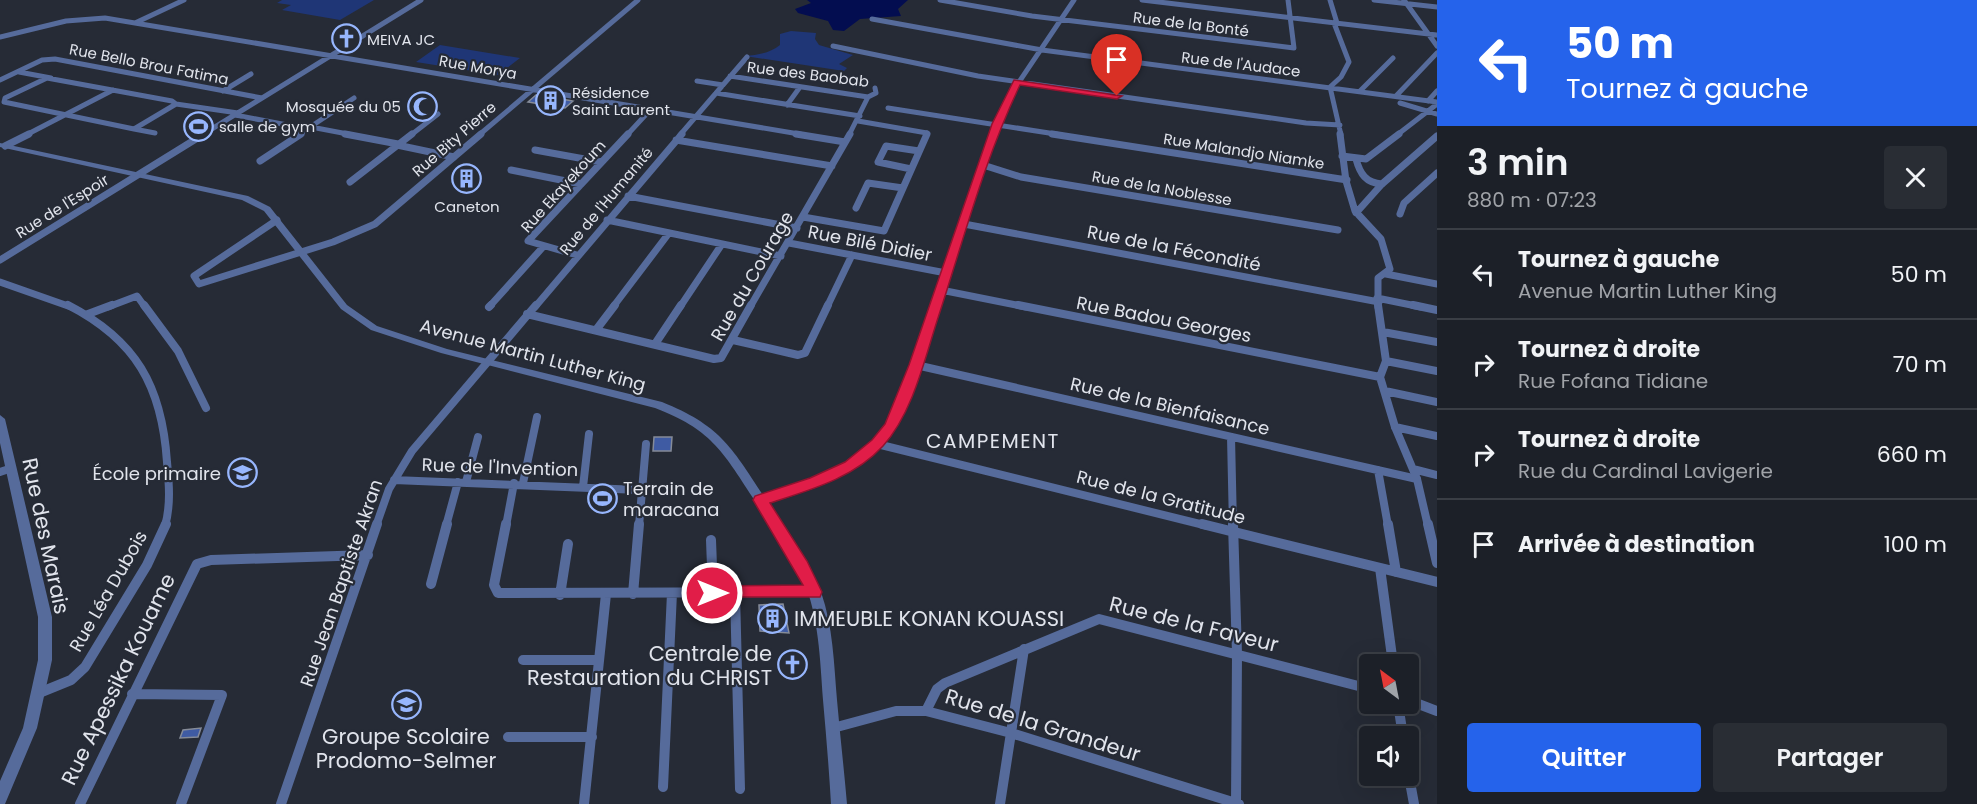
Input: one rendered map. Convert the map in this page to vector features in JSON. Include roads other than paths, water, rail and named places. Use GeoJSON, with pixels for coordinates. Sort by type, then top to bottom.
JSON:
{"type":"FeatureCollection","features":[{"type":"Feature","properties":{"kind":"street"},"geometry":{"type":"LineString","coordinates":[[135,23],[184,0]]}},
{"type":"Feature","properties":{"kind":"street","name":"Rue de l'Espoir"},"geometry":{"type":"LineString","coordinates":[[0,261],[421,0]]}},
{"type":"Feature","properties":{"kind":"street","name":"Rue Bity Pierre"},"geometry":{"type":"LineString","coordinates":[[277,220],[194,276],[199,284],[206,284],[303,252],[375,224],[638,0]]}},
{"type":"Feature","properties":{"kind":"street","name":"Rue de la Bonté"},"geometry":{"type":"LineString","coordinates":[[940,0],[1062,20],[1294,48],[1291,18]]}},
{"type":"Feature","properties":{"kind":"street"},"geometry":{"type":"LineString","coordinates":[[761,500],[815,482],[851,465],[877,444],[891,425],[916,365],[997,124],[1017,82],[1042,50],[1074,0]]}},
{"type":"Feature","properties":{"kind":"street"},"geometry":{"type":"LineString","coordinates":[[1142,0],[1437,35]]}},
{"type":"Feature","properties":{"kind":"street"},"geometry":{"type":"LineString","coordinates":[[1288,0],[1291,18]]}},
{"type":"Feature","properties":{"kind":"street"},"geometry":{"type":"LineString","coordinates":[[1330,0],[1335,23],[1349,63],[1341,77],[1330,87],[1340,125],[1342,156],[1347,180],[1356,213],[1381,235],[1389,260],[1390,269],[1378,278],[1378,300],[1386,361],[1380,377],[1395,427],[1417,479],[1437,563]]}},
{"type":"Feature","properties":{"kind":"street"},"geometry":{"type":"LineString","coordinates":[[1374,0],[1437,7]]}},
{"type":"Feature","properties":{"kind":"street"},"geometry":{"type":"LineString","coordinates":[[1421,5],[1425,0]]}},
{"type":"Feature","properties":{"kind":"street"},"geometry":{"type":"LineString","coordinates":[[1405,2],[1437,46]]}},
{"type":"Feature","properties":{"kind":"street","name":"Rue Morya"},"geometry":{"type":"LineString","coordinates":[[0,37],[90,18],[135,23],[845,142]]}},
{"type":"Feature","properties":{"kind":"street","name":"Rue de l'Audace"},"geometry":{"type":"LineString","coordinates":[[873,19],[1042,50],[1437,103]]}},
{"type":"Feature","properties":{"kind":"street"},"geometry":{"type":"LineString","coordinates":[[833,46],[911,64],[1017,82],[1306,123],[1340,125]]}},
{"type":"Feature","properties":{"kind":"street"},"geometry":{"type":"LineString","coordinates":[[1396,96],[1437,53]]}},
{"type":"Feature","properties":{"kind":"street","name":"Rue de l'Humanité"},"geometry":{"type":"LineString","coordinates":[[486,362],[747,57]]}},
{"type":"Feature","properties":{"kind":"street"},"geometry":{"type":"LineString","coordinates":[[1360,91],[1393,58]]}},
{"type":"Feature","properties":{"kind":"street","name":"Rue Bello Brou Fatima"},"geometry":{"type":"LineString","coordinates":[[0,80],[42,60],[55,59],[262,98]]}},
{"type":"Feature","properties":{"kind":"street"},"geometry":{"type":"LineString","coordinates":[[19,71],[176,104],[454,157]]}},
{"type":"Feature","properties":{"kind":"street"},"geometry":{"type":"LineString","coordinates":[[223,90],[251,74]]}},
{"type":"Feature","properties":{"kind":"street","name":"Rue des Baobab"},"geometry":{"type":"LineString","coordinates":[[730,76],[868,97],[876,93],[875,88]]}},
{"type":"Feature","properties":{"kind":"street"},"geometry":{"type":"LineString","coordinates":[[51,78],[5,98],[4,102],[155,133]]}},
{"type":"Feature","properties":{"kind":"street"},"geometry":{"type":"LineString","coordinates":[[696,81],[723,85]]}},
{"type":"Feature","properties":{"kind":"street"},"geometry":{"type":"LineString","coordinates":[[788,105],[800,87]]}},
{"type":"Feature","properties":{"kind":"street"},"geometry":{"type":"LineString","coordinates":[[3,145],[113,90]]}},
{"type":"Feature","properties":{"kind":"street"},"geometry":{"type":"LineString","coordinates":[[1428,101],[1437,91]]}},
{"type":"Feature","properties":{"kind":"street"},"geometry":{"type":"LineString","coordinates":[[716,93],[925,132],[919,151],[882,232],[803,217]]}},
{"type":"Feature","properties":{"kind":"street","name":"Rue du Courage"},"geometry":{"type":"LineString","coordinates":[[527,314],[714,359],[725,355],[859,119],[868,97]]}},
{"type":"Feature","properties":{"kind":"street"},"geometry":{"type":"LineString","coordinates":[[260,161],[354,98]]}},
{"type":"Feature","properties":{"kind":"street"},"geometry":{"type":"LineString","coordinates":[[1400,103],[1437,114]]}},
{"type":"Feature","properties":{"kind":"street"},"geometry":{"type":"LineString","coordinates":[[1342,156],[1366,159],[1437,103]]}},
{"type":"Feature","properties":{"kind":"street"},"geometry":{"type":"LineString","coordinates":[[134,129],[176,104]]}},
{"type":"Feature","properties":{"kind":"street","name":"Rue Malandjo Niamke"},"geometry":{"type":"LineString","coordinates":[[888,108],[1347,180]]}},
{"type":"Feature","properties":{"kind":"street","name":"Rue Ekayekoum"},"geometry":{"type":"LineString","coordinates":[[578,255],[528,241],[651,109]]}},
{"type":"Feature","properties":{"kind":"street"},"geometry":{"type":"LineString","coordinates":[[350,182],[438,114]]}},
{"type":"Feature","properties":{"kind":"street"},"geometry":{"type":"LineString","coordinates":[[1356,213],[1382,183],[1437,136]]}},
{"type":"Feature","properties":{"kind":"street"},"geometry":{"type":"LineString","coordinates":[[676,140],[832,166]]}},
{"type":"Feature","properties":{"kind":"street","name":"Avenue Martin Luther King"},"geometry":{"type":"LineString","coordinates":[[3,145],[245,198],[267,209],[344,307],[362,322],[400,338],[658,405],[687,415],[722,442],[761,500],[814,592],[824,637],[839,804]]}},
{"type":"Feature","properties":{"kind":"street"},"geometry":{"type":"LineString","coordinates":[[911,169],[878,162],[886,146],[919,151]]}},
{"type":"Feature","properties":{"kind":"street"},"geometry":{"type":"LineString","coordinates":[[535,150],[601,162]]}},
{"type":"Feature","properties":{"kind":"street"},"geometry":{"type":"LineString","coordinates":[[1356,159],[1363,176],[1370,183],[1382,183]]}},
{"type":"Feature","properties":{"kind":"street","name":"Rue de la Noblesse"},"geometry":{"type":"LineString","coordinates":[[983,165],[1021,177],[1338,230]]}},
{"type":"Feature","properties":{"kind":"street"},"geometry":{"type":"LineString","coordinates":[[511,170],[581,184]]}},
{"type":"Feature","properties":{"kind":"street"},"geometry":{"type":"LineString","coordinates":[[1400,214],[1404,203],[1437,173]]}},
{"type":"Feature","properties":{"kind":"street"},"geometry":{"type":"LineString","coordinates":[[856,208],[868,183],[903,188]]}},
{"type":"Feature","properties":{"kind":"street"},"geometry":{"type":"LineString","coordinates":[[628,196],[796,228]]}},
{"type":"Feature","properties":{"kind":"street"},"geometry":{"type":"LineString","coordinates":[[607,220],[781,256]]}},
{"type":"Feature","properties":{"kind":"street","name":"Rue de la Fécondité"},"geometry":{"type":"LineString","coordinates":[[964,224],[1437,309]]}},
{"type":"Feature","properties":{"kind":"street"},"geometry":{"type":"LineString","coordinates":[[596,330],[669,233]]}},
{"type":"Feature","properties":{"kind":"street","name":"Rue Bilé Didier"},"geometry":{"type":"LineString","coordinates":[[789,243],[946,273]]}},
{"type":"Feature","properties":{"kind":"street"},"geometry":{"type":"LineString","coordinates":[[655,344],[722,244]]}},
{"type":"Feature","properties":{"kind":"street"},"geometry":{"type":"LineString","coordinates":[[489,307],[543,247]]}},
{"type":"Feature","properties":{"kind":"street"},"geometry":{"type":"LineString","coordinates":[[733,340],[798,355],[805,353],[852,255]]}},
{"type":"Feature","properties":{"kind":"street"},"geometry":{"type":"LineString","coordinates":[[1386,274],[1437,284]]}},
{"type":"Feature","properties":{"kind":"street","name":"Rue Léa Dubois"},"geometry":{"type":"LineString","coordinates":[[0,282],[45,295],[88,314],[109,328],[132,351],[160,401],[168,452],[166,523],[140,577],[78,675],[39,693]]}},
{"type":"Feature","properties":{"kind":"street","name":"Rue Badou Georges"},"geometry":{"type":"LineString","coordinates":[[941,290],[1380,377]]}},
{"type":"Feature","properties":{"kind":"street"},"geometry":{"type":"LineString","coordinates":[[88,314],[128,297],[137,296],[178,351],[206,408]]}},
{"type":"Feature","properties":{"kind":"street"},"geometry":{"type":"LineString","coordinates":[[1383,332],[1437,342]]}},
{"type":"Feature","properties":{"kind":"street"},"geometry":{"type":"LineString","coordinates":[[1386,361],[1437,371]]}},
{"type":"Feature","properties":{"kind":"street","name":"Rue Jean Baptiste Akran"},"geometry":{"type":"LineString","coordinates":[[281,804],[394,480],[412,451],[486,362]]}},
{"type":"Feature","properties":{"kind":"street","name":"Rue de la Bienfaisance"},"geometry":{"type":"LineString","coordinates":[[916,365],[1417,479]]}},
{"type":"Feature","properties":{"kind":"street"},"geometry":{"type":"LineString","coordinates":[[1385,391],[1437,402]]}},
{"type":"Feature","properties":{"kind":"street"},"geometry":{"type":"LineString","coordinates":[[537,417],[494,585],[498,593],[814,592]]}},
{"type":"Feature","properties":{"kind":"street","name":"Rue des Marais"},"geometry":{"type":"LineString","coordinates":[[0,419],[6,470],[45,617],[45,660],[30,728],[0,800]]}},
{"type":"Feature","properties":{"kind":"street"},"geometry":{"type":"LineString","coordinates":[[1395,427],[1437,436]]}},
{"type":"Feature","properties":{"kind":"street"},"geometry":{"type":"LineString","coordinates":[[583,487],[589,434]]}},
{"type":"Feature","properties":{"kind":"street"},"geometry":{"type":"LineString","coordinates":[[431,584],[478,437]]}},
{"type":"Feature","properties":{"kind":"street"},"geometry":{"type":"LineString","coordinates":[[1232,437],[1232,532],[1237,654],[1237,804]]}},
{"type":"Feature","properties":{"kind":"street"},"geometry":{"type":"LineString","coordinates":[[633,594],[640,490],[646,444]]}},
{"type":"Feature","properties":{"kind":"street","name":"Rue de la Gratitude"},"geometry":{"type":"LineString","coordinates":[[877,444],[1437,582]]}},
{"type":"Feature","properties":{"kind":"street"},"geometry":{"type":"LineString","coordinates":[[1413,469],[1437,475]]}},
{"type":"Feature","properties":{"kind":"street"},"geometry":{"type":"LineString","coordinates":[[1378,470],[1396,572]]}},
{"type":"Feature","properties":{"kind":"street","name":"Rue de l'Invention"},"geometry":{"type":"LineString","coordinates":[[394,480],[519,483],[640,490]]}},
{"type":"Feature","properties":{"kind":"street"},"geometry":{"type":"LineString","coordinates":[[711,540],[712,593]]}},
{"type":"Feature","properties":{"kind":"street"},"geometry":{"type":"LineString","coordinates":[[560,594],[568,543]]}},
{"type":"Feature","properties":{"kind":"street","name":"Rue Apessika Kouame"},"geometry":{"type":"LineString","coordinates":[[80,804],[192,570],[197,564],[210,560],[368,555]]}},
{"type":"Feature","properties":{"kind":"street"},"geometry":{"type":"LineString","coordinates":[[1380,568],[1392,654]]}},
{"type":"Feature","properties":{"kind":"street"},"geometry":{"type":"LineString","coordinates":[[663,787],[672,593]]}},
{"type":"Feature","properties":{"kind":"street"},"geometry":{"type":"LineString","coordinates":[[735,593],[740,789]]}},
{"type":"Feature","properties":{"kind":"street"},"geometry":{"type":"LineString","coordinates":[[584,804],[606,594]]}},
{"type":"Feature","properties":{"kind":"street","name":"Rue de la Faveur"},"geometry":{"type":"LineString","coordinates":[[926,711],[937,689],[945,683],[1099,619],[1359,686]]}},
{"type":"Feature","properties":{"kind":"street"},"geometry":{"type":"LineString","coordinates":[[1000,804],[1024,650]]}},
{"type":"Feature","properties":{"kind":"street"},"geometry":{"type":"LineString","coordinates":[[523,660],[599,660]]}},
{"type":"Feature","properties":{"kind":"street"},"geometry":{"type":"LineString","coordinates":[[132,694],[222,695],[180,804]]}},
{"type":"Feature","properties":{"kind":"street"},"geometry":{"type":"LineString","coordinates":[[1419,704],[1437,711]]}},
{"type":"Feature","properties":{"kind":"street","name":"Rue de la Grandeur"},"geometry":{"type":"LineString","coordinates":[[833,728],[896,711],[926,711],[1011,733],[1237,804]]}},
{"type":"Feature","properties":{"kind":"street"},"geometry":{"type":"LineString","coordinates":[[508,737],[592,737]]}},
{"type":"Feature","properties":{"kind":"street"},"geometry":{"type":"LineString","coordinates":[[1411,786],[1414,804]]}},
{"type":"Feature","properties":{"kind":"place","name":"MEIVA JC"},"geometry":{"type":"Point","coordinates":[346,39]}},
{"type":"Feature","properties":{"kind":"place","name":"Résidence Saint Laurent"},"geometry":{"type":"Point","coordinates":[551,101]}},
{"type":"Feature","properties":{"kind":"place","name":"Mosquée du 05"},"geometry":{"type":"Point","coordinates":[422,106]}},
{"type":"Feature","properties":{"kind":"place","name":"salle de gym"},"geometry":{"type":"Point","coordinates":[198,126]}},
{"type":"Feature","properties":{"kind":"place","name":"Caneton"},"geometry":{"type":"Point","coordinates":[467,179]}},
{"type":"Feature","properties":{"kind":"place","name":"École primaire"},"geometry":{"type":"Point","coordinates":[242,473]}},
{"type":"Feature","properties":{"kind":"place","name":"Terrain de maracana"},"geometry":{"type":"Point","coordinates":[602,498]}},
{"type":"Feature","properties":{"kind":"place","name":"IMMEUBLE KONAN KOUASSI"},"geometry":{"type":"Point","coordinates":[773,618]}},
{"type":"Feature","properties":{"kind":"place","name":"Centrale de Restauration du CHRIST"},"geometry":{"type":"Point","coordinates":[793,665]}},
{"type":"Feature","properties":{"kind":"place","name":"Groupe Scolaire Prodomo-Selmer"},"geometry":{"type":"Point","coordinates":[406,705]}},
{"type":"Feature","properties":{"kind":"district","name":"CAMPEMENT"},"geometry":{"type":"Point","coordinates":[993,441]}}]}
